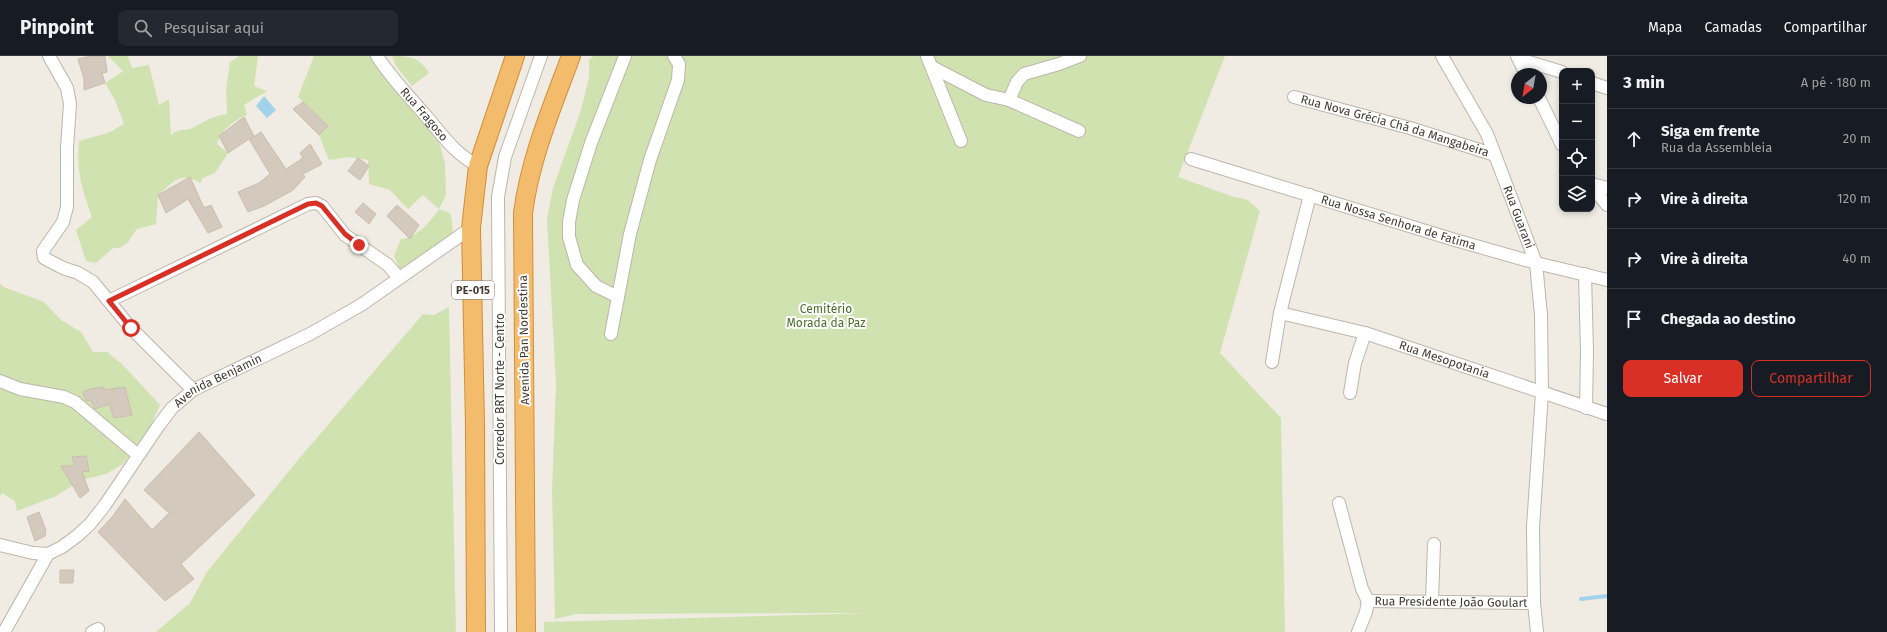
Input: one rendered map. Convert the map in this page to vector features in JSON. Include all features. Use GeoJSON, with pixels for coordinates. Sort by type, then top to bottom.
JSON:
{"type":"FeatureCollection","features":[{"type":"Feature","properties":{"kind":"highway","name":"PE-015"},"geometry":{"type":"LineString","coordinates":[[476,632],[475,424],[471,228],[478,166],[515,56]]}},
{"type":"Feature","properties":{"kind":"highway","name":"Avenida Pan Nordestina"},"geometry":{"type":"LineString","coordinates":[[526,632],[523,212],[536,155],[571,56]]}},
{"type":"Feature","properties":{"kind":"street"},"geometry":{"type":"LineString","coordinates":[[49,56],[67,88],[70,104],[67,148],[67,207],[63,222],[44,251],[43,256],[49,262],[87,277],[131,328],[193,390]]}},
{"type":"Feature","properties":{"kind":"street","name":"Rua Fragoso"},"geometry":{"type":"LineString","coordinates":[[377,56],[400,87],[455,151],[478,166]]}},
{"type":"Feature","properties":{"kind":"street","name":"Corredor BRT Norte - Centro"},"geometry":{"type":"LineString","coordinates":[[500,632],[498,197],[505,157],[541,56]]}},
{"type":"Feature","properties":{"kind":"street"},"geometry":{"type":"LineString","coordinates":[[618,297],[602,290],[577,265],[569,237],[569,222],[573,200],[591,143],[625,56]]}},
{"type":"Feature","properties":{"kind":"street"},"geometry":{"type":"LineString","coordinates":[[611,334],[632,226],[650,160],[678,80],[679,64],[674,56]]}},
{"type":"Feature","properties":{"kind":"street"},"geometry":{"type":"LineString","coordinates":[[1009,100],[1017,82],[1024,74],[1080,56]]}},
{"type":"Feature","properties":{"kind":"street","name":"Rua Guarani"},"geometry":{"type":"LineString","coordinates":[[1442,56],[1476,114],[1495,155],[1536,263],[1541,315],[1542,393]]}},
{"type":"Feature","properties":{"kind":"street"},"geometry":{"type":"LineString","coordinates":[[1518,58],[1559,71]]}},
{"type":"Feature","properties":{"kind":"street"},"geometry":{"type":"LineString","coordinates":[[1518,58],[1523,68]]}},
{"type":"Feature","properties":{"kind":"street"},"geometry":{"type":"LineString","coordinates":[[930,62],[986,95],[1009,100],[1079,130]]}},
{"type":"Feature","properties":{"kind":"street"},"geometry":{"type":"LineString","coordinates":[[930,62],[961,141]]}},
{"type":"Feature","properties":{"kind":"street"},"geometry":{"type":"LineString","coordinates":[[1595,84],[1607,88]]}},
{"type":"Feature","properties":{"kind":"street","name":"Rua Nova Grécia Chá da Mangabeira"},"geometry":{"type":"LineString","coordinates":[[1294,97],[1410,128],[1495,155]]}},
{"type":"Feature","properties":{"kind":"street"},"geometry":{"type":"LineString","coordinates":[[1542,104],[1560,140]]}},
{"type":"Feature","properties":{"kind":"street","name":"Rua Nossa Senhora de Fatima"},"geometry":{"type":"LineString","coordinates":[[1191,159],[1420,230],[1536,263],[1607,280]]}},
{"type":"Feature","properties":{"kind":"street"},"geometry":{"type":"LineString","coordinates":[[1595,185],[1607,188]]}},
{"type":"Feature","properties":{"kind":"street"},"geometry":{"type":"LineString","coordinates":[[1595,191],[1607,205]]}},
{"type":"Feature","properties":{"kind":"street"},"geometry":{"type":"LineString","coordinates":[[1272,362],[1280,313],[1310,195]]}},
{"type":"Feature","properties":{"kind":"street"},"geometry":{"type":"LineString","coordinates":[[109,301],[308,204],[316,203],[322,206],[345,234],[388,265],[399,278]]}},
{"type":"Feature","properties":{"kind":"street","name":"Avenida Benjamin"},"geometry":{"type":"LineString","coordinates":[[48,554],[77,536],[90,524],[172,408],[193,390],[361,306],[471,228]]}},
{"type":"Feature","properties":{"kind":"street"},"geometry":{"type":"LineString","coordinates":[[1585,274],[1587,352],[1586,408]]}},
{"type":"Feature","properties":{"kind":"street","name":"Rua Mesopotania"},"geometry":{"type":"LineString","coordinates":[[1280,313],[1365,333],[1607,414]]}},
{"type":"Feature","properties":{"kind":"street"},"geometry":{"type":"LineString","coordinates":[[1350,394],[1355,363],[1365,333]]}},
{"type":"Feature","properties":{"kind":"street"},"geometry":{"type":"LineString","coordinates":[[0,381],[20,389],[64,397],[75,402],[138,455]]}},
{"type":"Feature","properties":{"kind":"street","name":"Rua Presidente João Goulart"},"geometry":{"type":"LineString","coordinates":[[1537,632],[1534,603],[1533,528],[1542,393]]}},
{"type":"Feature","properties":{"kind":"street"},"geometry":{"type":"LineString","coordinates":[[1339,503],[1362,589],[1368,601],[1366,612],[1358,632]]}},
{"type":"Feature","properties":{"kind":"street"},"geometry":{"type":"LineString","coordinates":[[1432,601],[1434,544]]}},
{"type":"Feature","properties":{"kind":"street"},"geometry":{"type":"LineString","coordinates":[[0,545],[32,553],[48,554],[4,632]]}},
{"type":"Feature","properties":{"kind":"street","name":"Rua Presidente João Goulart"},"geometry":{"type":"LineString","coordinates":[[1368,601],[1534,603]]}},
{"type":"Feature","properties":{"kind":"green space"},"geometry":{"type":"Polygon","coordinates":[[[108,56],[128,56],[132,68],[149,65],[159,105],[169,99],[171,135],[180,130],[192,128],[212,118],[227,114],[226,90],[230,62],[239,56],[258,56],[254,86],[267,91],[244,105],[247,115],[233,123],[222,134],[217,144],[228,153],[215,173],[203,178],[200,183],[187,178],[182,178],[173,182],[158,195],[156,224],[137,229],[129,241],[120,248],[113,248],[96,263],[86,261],[76,230],[92,217],[85,198],[79,171],[78,151],[79,141],[108,133],[124,124],[115,100],[105,83],[123,71],[108,56]]]}},
{"type":"Feature","properties":{"kind":"green space"},"geometry":{"type":"Polygon","coordinates":[[[314,56],[378,56],[439,142],[445,163],[446,195],[439,209],[423,195],[408,209],[390,190],[369,184],[368,160],[349,157],[329,160],[319,135],[328,126],[298,97],[314,56]]]}},
{"type":"Feature","properties":{"kind":"green space"},"geometry":{"type":"Polygon","coordinates":[[[392,56],[414,58],[422,64],[429,73],[412,86],[396,66],[392,56]]]}},
{"type":"Feature","properties":{"kind":"green space","name":"Cemitério Morada da Paz"},"geometry":{"type":"Polygon","coordinates":[[[593,56],[1225,56],[1178,177],[1231,196],[1248,200],[1260,211],[1220,353],[1281,418],[1285,632],[544,632],[544,622],[870,613],[576,614],[555,619],[552,491],[556,384],[547,220],[553,188],[581,110],[589,77],[589,60],[593,56]]]}},
{"type":"Feature","properties":{"kind":"green space"},"geometry":{"type":"Polygon","coordinates":[[[439,209],[450,213],[453,234],[401,272],[394,256],[401,239],[413,236],[428,224],[439,209]]]}},
{"type":"Feature","properties":{"kind":"green space"},"geometry":{"type":"Polygon","coordinates":[[[0,284],[4,287],[44,302],[61,320],[81,332],[93,352],[107,352],[122,364],[160,405],[151,425],[123,464],[106,474],[82,480],[54,497],[17,511],[15,501],[2,493],[0,496],[0,284]]]}},
{"type":"Feature","properties":{"kind":"green space"},"geometry":{"type":"Polygon","coordinates":[[[449,307],[456,632],[156,632],[190,603],[207,572],[297,461],[423,314],[434,315],[449,307]]]}},
{"type":"Feature","properties":{"kind":"water"},"geometry":{"type":"Polygon","coordinates":[[[264,96],[276,110],[267,118],[256,106],[264,96]]]}},
{"type":"Feature","properties":{"kind":"building"},"geometry":{"type":"Polygon","coordinates":[[[91,56],[105,56],[107,72],[102,73],[105,83],[84,90],[84,79],[78,59],[91,56]]]}},
{"type":"Feature","properties":{"kind":"building"},"geometry":{"type":"Polygon","coordinates":[[[303,102],[328,126],[319,135],[293,109],[303,102]]]}},
{"type":"Feature","properties":{"kind":"building"},"geometry":{"type":"Polygon","coordinates":[[[244,117],[254,136],[250,139],[261,132],[286,169],[303,158],[300,153],[310,144],[322,164],[303,174],[305,177],[293,190],[264,206],[248,212],[238,192],[259,183],[270,174],[249,139],[228,153],[219,136],[244,117]]]}},
{"type":"Feature","properties":{"kind":"building"},"geometry":{"type":"Polygon","coordinates":[[[358,158],[369,166],[360,180],[348,171],[358,158]]]}},
{"type":"Feature","properties":{"kind":"building"},"geometry":{"type":"Polygon","coordinates":[[[190,177],[204,208],[211,205],[222,227],[208,233],[188,199],[166,213],[158,195],[190,177]]]}},
{"type":"Feature","properties":{"kind":"building"},"geometry":{"type":"Polygon","coordinates":[[[363,203],[376,214],[369,224],[355,212],[363,203]]]}},
{"type":"Feature","properties":{"kind":"building"},"geometry":{"type":"Polygon","coordinates":[[[397,205],[419,225],[410,239],[387,216],[397,205]]]}},
{"type":"Feature","properties":{"kind":"building"},"geometry":{"type":"Polygon","coordinates":[[[104,387],[104,390],[125,387],[132,415],[114,418],[109,404],[95,409],[91,400],[86,401],[83,392],[90,389],[104,387]]]}},
{"type":"Feature","properties":{"kind":"building"},"geometry":{"type":"Polygon","coordinates":[[[199,432],[255,495],[181,564],[194,579],[165,601],[98,532],[113,516],[125,499],[152,530],[169,513],[144,490],[199,432]]]}},
{"type":"Feature","properties":{"kind":"building"},"geometry":{"type":"Polygon","coordinates":[[[86,456],[89,471],[82,472],[89,491],[80,498],[61,466],[75,466],[72,457],[86,456]]]}},
{"type":"Feature","properties":{"kind":"building"},"geometry":{"type":"Polygon","coordinates":[[[39,512],[46,530],[45,536],[35,541],[27,517],[39,512]]]}},
{"type":"Feature","properties":{"kind":"building"},"geometry":{"type":"Polygon","coordinates":[[[60,570],[74,570],[73,583],[60,583],[60,570]]]}},
{"type":"Feature","properties":{"kind":"waterway"},"geometry":{"type":"LineString","coordinates":[[1581,599],[1607,596]]}},
{"type":"Feature","properties":{"kind":"route"},"geometry":{"type":"LineString","coordinates":[[131,328],[122,319],[109,301],[308,204],[316,203],[322,206],[337,226],[359,245]]}}]}
